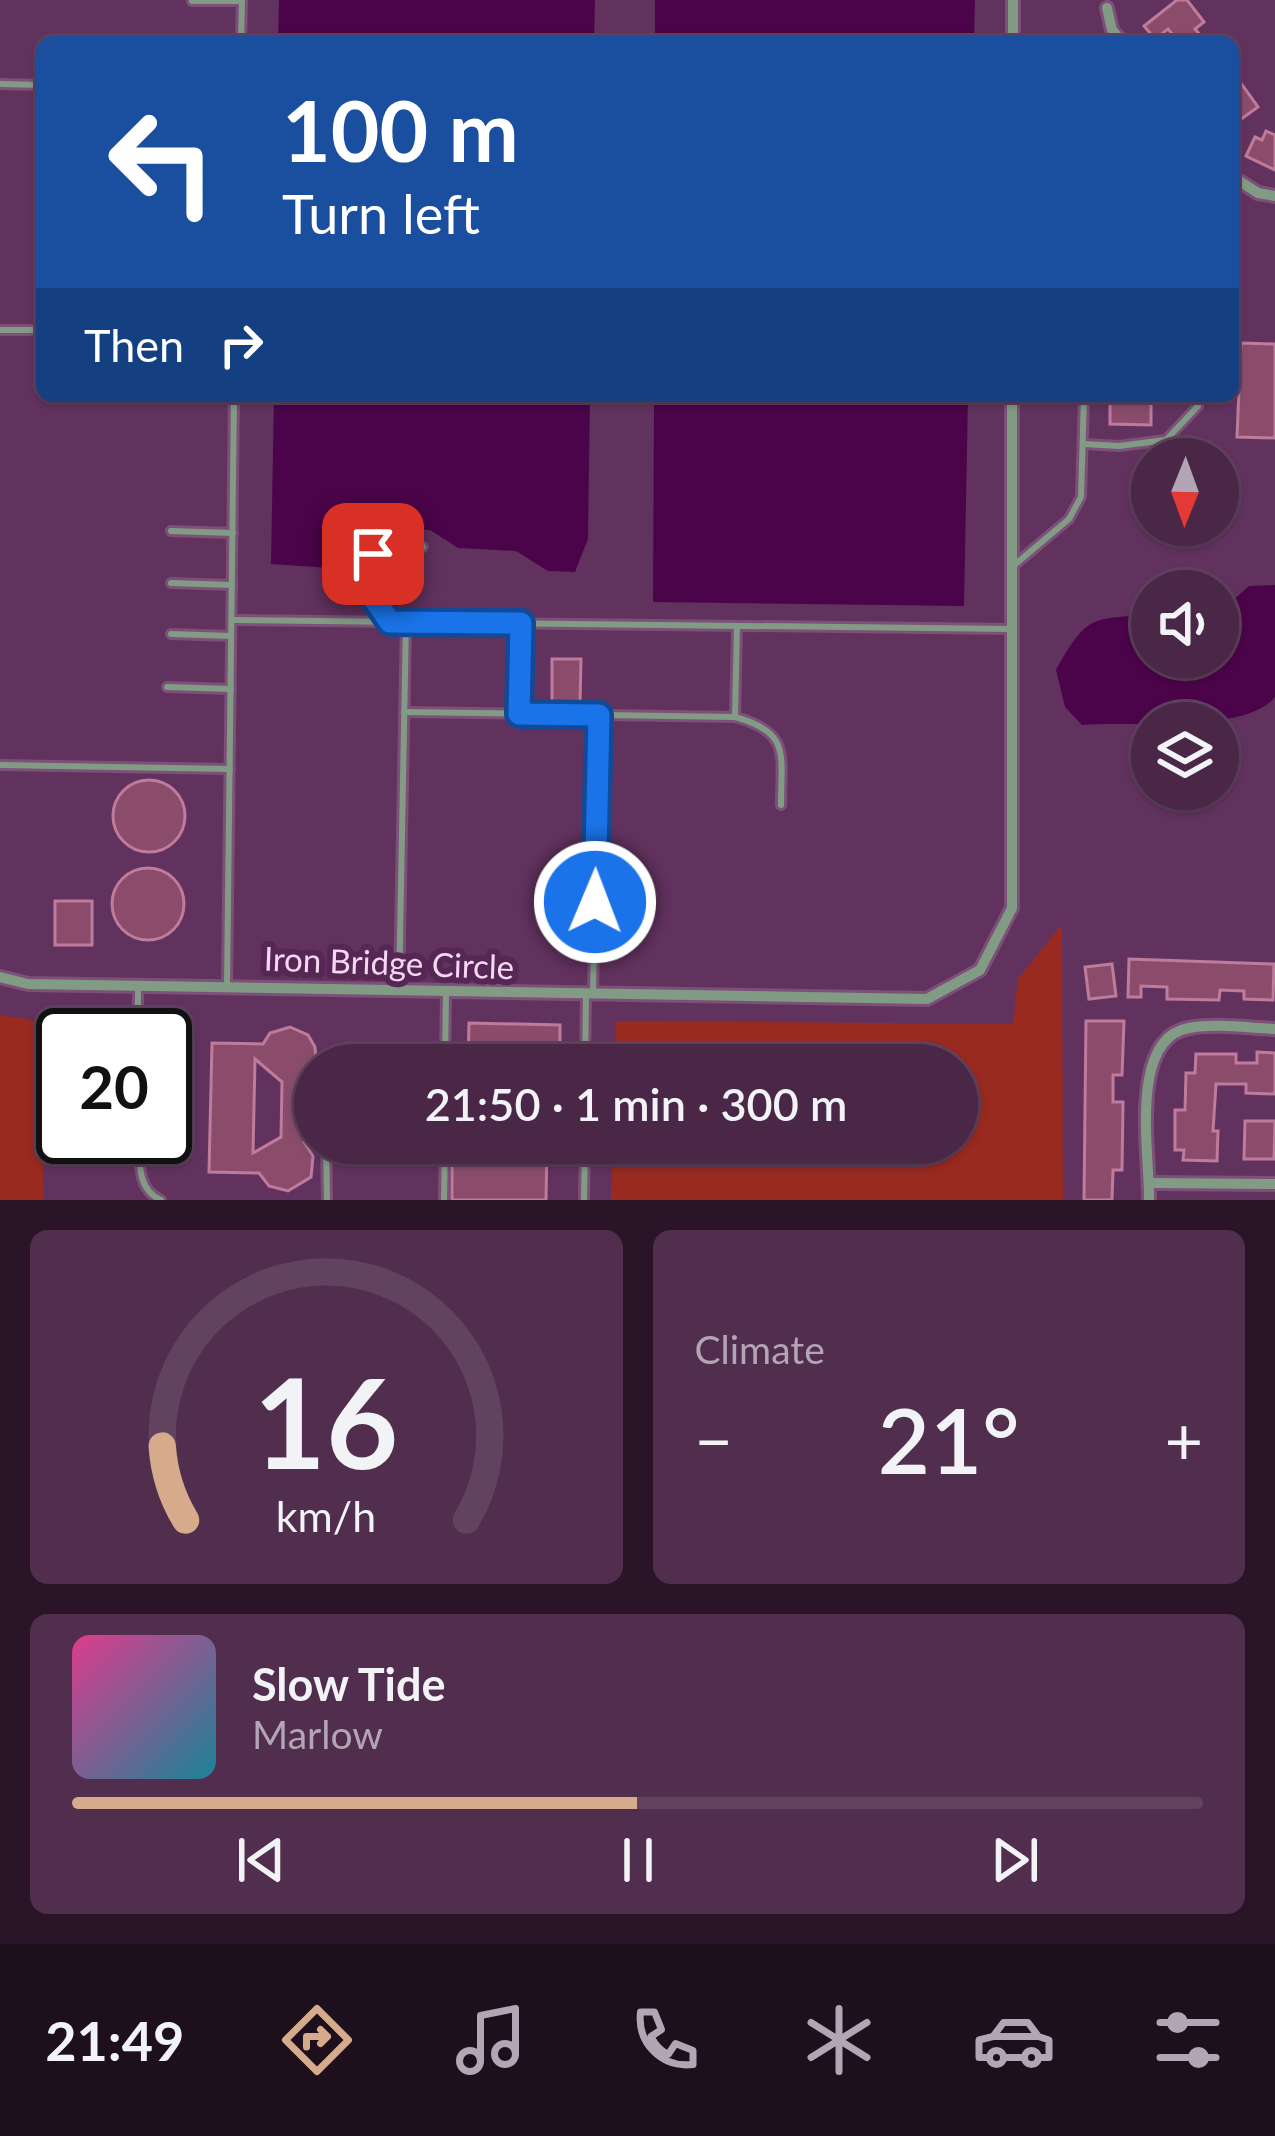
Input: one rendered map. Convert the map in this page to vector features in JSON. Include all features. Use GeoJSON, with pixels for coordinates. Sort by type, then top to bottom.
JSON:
{"type":"FeatureCollection","features":[{"type":"Feature","properties":{"kind":"street"},"geometry":{"type":"LineString","coordinates":[[1013,0],[1013,36]]}},
{"type":"Feature","properties":{"kind":"street"},"geometry":{"type":"LineString","coordinates":[[1106,4],[1117,36]]}},
{"type":"Feature","properties":{"kind":"street"},"geometry":{"type":"LineString","coordinates":[[1239,181],[1258,193],[1275,196]]}},
{"type":"Feature","properties":{"kind":"street","name":"Iron Bridge Circle"},"geometry":{"type":"LineString","coordinates":[[0,977],[28,984],[927,999],[980,970],[1012,908],[1012,402]]}},
{"type":"Feature","properties":{"kind":"street"},"geometry":{"type":"LineString","coordinates":[[1149,1200],[1150,1063],[1165,1040],[1185,1028],[1275,1029]]}},
{"type":"Feature","properties":{"kind":"street"},"geometry":{"type":"LineString","coordinates":[[1150,1183],[1275,1184]]}},
{"type":"Feature","properties":{"kind":"lane"},"geometry":{"type":"LineString","coordinates":[[192,1],[242,0],[241,36]]}},
{"type":"Feature","properties":{"kind":"lane"},"geometry":{"type":"LineString","coordinates":[[0,84],[36,85]]}},
{"type":"Feature","properties":{"kind":"lane"},"geometry":{"type":"LineString","coordinates":[[0,330],[36,330]]}},
{"type":"Feature","properties":{"kind":"lane"},"geometry":{"type":"LineString","coordinates":[[227,985],[234,402]]}},
{"type":"Feature","properties":{"kind":"lane"},"geometry":{"type":"LineString","coordinates":[[1011,568],[1069,519],[1082,497],[1084,402]]}},
{"type":"Feature","properties":{"kind":"lane"},"geometry":{"type":"LineString","coordinates":[[1084,444],[1119,446],[1166,440],[1198,402]]}},
{"type":"Feature","properties":{"kind":"lane"},"geometry":{"type":"LineString","coordinates":[[171,530],[233,533]]}},
{"type":"Feature","properties":{"kind":"lane"},"geometry":{"type":"LineString","coordinates":[[390,622],[368,590],[368,563],[382,550],[423,547]]}},
{"type":"Feature","properties":{"kind":"lane"},"geometry":{"type":"LineString","coordinates":[[171,583],[232,585]]}},
{"type":"Feature","properties":{"kind":"lane"},"geometry":{"type":"LineString","coordinates":[[232,620],[1011,629]]}},
{"type":"Feature","properties":{"kind":"lane"},"geometry":{"type":"LineString","coordinates":[[398,991],[406,622]]}},
{"type":"Feature","properties":{"kind":"lane"},"geometry":{"type":"LineString","coordinates":[[519,714],[521,623]]}},
{"type":"Feature","properties":{"kind":"lane"},"geometry":{"type":"LineString","coordinates":[[735,717],[737,626]]}},
{"type":"Feature","properties":{"kind":"lane"},"geometry":{"type":"LineString","coordinates":[[171,634],[231,636]]}},
{"type":"Feature","properties":{"kind":"lane"},"geometry":{"type":"LineString","coordinates":[[167,687],[231,689]]}},
{"type":"Feature","properties":{"kind":"lane"},"geometry":{"type":"LineString","coordinates":[[404,712],[735,717],[764,725],[774,734],[781,753],[781,805]]}},
{"type":"Feature","properties":{"kind":"lane"},"geometry":{"type":"LineString","coordinates":[[587,1044],[599,715]]}},
{"type":"Feature","properties":{"kind":"lane"},"geometry":{"type":"LineString","coordinates":[[0,764],[230,769]]}},
{"type":"Feature","properties":{"kind":"lane"},"geometry":{"type":"LineString","coordinates":[[138,985],[138,1008]]}},
{"type":"Feature","properties":{"kind":"lane"},"geometry":{"type":"LineString","coordinates":[[445,1044],[446,992]]}},
{"type":"Feature","properties":{"kind":"lane"},"geometry":{"type":"LineString","coordinates":[[140,1164],[148,1193],[161,1200]]}},
{"type":"Feature","properties":{"kind":"lane"},"geometry":{"type":"LineString","coordinates":[[326,1164],[327,1200]]}},
{"type":"Feature","properties":{"kind":"lane"},"geometry":{"type":"LineString","coordinates":[[444,1200],[445,1164]]}},
{"type":"Feature","properties":{"kind":"lane"},"geometry":{"type":"LineString","coordinates":[[584,1200],[585,1164]]}},
{"type":"Feature","properties":{"kind":"shaded area"},"geometry":{"type":"Polygon","coordinates":[[[279,0],[595,0],[594,36],[278,36],[279,0]]]}},
{"type":"Feature","properties":{"kind":"shaded area"},"geometry":{"type":"Polygon","coordinates":[[[655,0],[975,0],[974,36],[655,36],[655,0]]]}},
{"type":"Feature","properties":{"kind":"shaded area"},"geometry":{"type":"Polygon","coordinates":[[[274,402],[590,402],[588,539],[575,572],[548,571],[516,551],[458,548],[430,530],[376,528],[353,545],[345,569],[271,564],[274,402]]]}},
{"type":"Feature","properties":{"kind":"shaded area"},"geometry":{"type":"Polygon","coordinates":[[[654,402],[968,402],[964,606],[653,602],[654,402]]]}},
{"type":"Feature","properties":{"kind":"shaded area"},"geometry":{"type":"Polygon","coordinates":[[[1275,585],[1275,697],[1260,709],[1239,716],[1239,702],[1131,702],[1131,724],[1082,725],[1065,707],[1056,670],[1084,629],[1103,619],[1131,616],[1131,678],[1239,678],[1239,595],[1249,586],[1275,585]]]}},
{"type":"Feature","properties":{"kind":"shaded area"},"geometry":{"type":"Polygon","coordinates":[[[1062,924],[1063,1200],[611,1200],[612,1164],[978,1164],[978,1044],[615,1044],[616,1021],[1013,1024],[1018,979],[1062,924]]]}},
{"type":"Feature","properties":{"kind":"shaded area"},"geometry":{"type":"Polygon","coordinates":[[[0,1015],[36,1021],[36,1164],[43,1164],[44,1200],[0,1200],[0,1015]]]}},
{"type":"Feature","properties":{"kind":"building"},"geometry":{"type":"Polygon","coordinates":[[[1177,0],[1187,0],[1204,22],[1195,29],[1201,36],[1174,36],[1168,29],[1152,36],[1144,26],[1177,0]]]}},
{"type":"Feature","properties":{"kind":"building"},"geometry":{"type":"Polygon","coordinates":[[[1239,80],[1258,107],[1239,121],[1239,80]]]}},
{"type":"Feature","properties":{"kind":"building"},"geometry":{"type":"Polygon","coordinates":[[[1266,131],[1275,135],[1275,170],[1246,156],[1255,137],[1262,140],[1266,131]]]}},
{"type":"Feature","properties":{"kind":"building"},"geometry":{"type":"Polygon","coordinates":[[[1241,343],[1275,344],[1275,438],[1237,437],[1241,343]]]}},
{"type":"Feature","properties":{"kind":"building"},"geometry":{"type":"Polygon","coordinates":[[[1110,402],[1151,402],[1151,425],[1110,424],[1110,402]]]}},
{"type":"Feature","properties":{"kind":"building"},"geometry":{"type":"Polygon","coordinates":[[[384,565],[417,566],[417,585],[384,585],[384,565]]]}},
{"type":"Feature","properties":{"kind":"building"},"geometry":{"type":"Polygon","coordinates":[[[552,659],[581,659],[580,704],[552,704],[552,659]]]}},
{"type":"Feature","properties":{"kind":"building"},"geometry":{"type":"Polygon","coordinates":[[[149,780],[175,790],[185,816],[175,842],[149,852],[123,842],[113,816],[123,790],[149,780]]]}},
{"type":"Feature","properties":{"kind":"building"},"geometry":{"type":"Polygon","coordinates":[[[148,868],[174,878],[184,904],[174,930],[148,940],[122,930],[112,904],[122,878],[148,868]]]}},
{"type":"Feature","properties":{"kind":"building"},"geometry":{"type":"Polygon","coordinates":[[[55,901],[92,901],[92,945],[55,945],[55,901]]]}},
{"type":"Feature","properties":{"kind":"building"},"geometry":{"type":"Polygon","coordinates":[[[1129,959],[1274,964],[1273,1000],[1244,999],[1244,991],[1220,990],[1219,1000],[1167,999],[1167,987],[1141,986],[1141,997],[1128,997],[1129,959]]]}},
{"type":"Feature","properties":{"kind":"building"},"geometry":{"type":"Polygon","coordinates":[[[1112,964],[1116,996],[1089,999],[1085,967],[1112,964]]]}},
{"type":"Feature","properties":{"kind":"building"},"geometry":{"type":"Polygon","coordinates":[[[1086,1021],[1124,1021],[1122,1075],[1113,1075],[1113,1102],[1123,1102],[1122,1170],[1113,1170],[1112,1200],[1084,1200],[1086,1021]]]}},
{"type":"Feature","properties":{"kind":"building"},"geometry":{"type":"Polygon","coordinates":[[[469,1023],[560,1025],[560,1044],[468,1044],[469,1023]]]}},
{"type":"Feature","properties":{"kind":"building"},"geometry":{"type":"Polygon","coordinates":[[[290,1027],[308,1035],[313,1044],[294,1044],[294,1164],[312,1164],[311,1177],[288,1191],[269,1186],[259,1173],[209,1172],[212,1043],[263,1044],[270,1033],[290,1027]],[[255,1059],[253,1153],[281,1137],[282,1082],[255,1059]]]}},
{"type":"Feature","properties":{"kind":"building"},"geometry":{"type":"Polygon","coordinates":[[[1257,1052],[1275,1053],[1275,1094],[1246,1093],[1246,1084],[1216,1084],[1213,1131],[1218,1131],[1217,1161],[1183,1160],[1184,1150],[1175,1150],[1175,1110],[1185,1110],[1186,1073],[1195,1073],[1196,1054],[1236,1054],[1236,1063],[1257,1063],[1257,1052]]]}},
{"type":"Feature","properties":{"kind":"building"},"geometry":{"type":"Polygon","coordinates":[[[1245,1121],[1275,1121],[1274,1159],[1244,1159],[1245,1121]]]}},
{"type":"Feature","properties":{"kind":"building"},"geometry":{"type":"Polygon","coordinates":[[[547,1164],[546,1200],[452,1200],[452,1165],[547,1164]]]}},
{"type":"Feature","properties":{"kind":"route"},"geometry":{"type":"LineString","coordinates":[[373,554],[368,563],[368,590],[390,622],[521,623],[519,714],[599,715],[595,902]]}}]}
